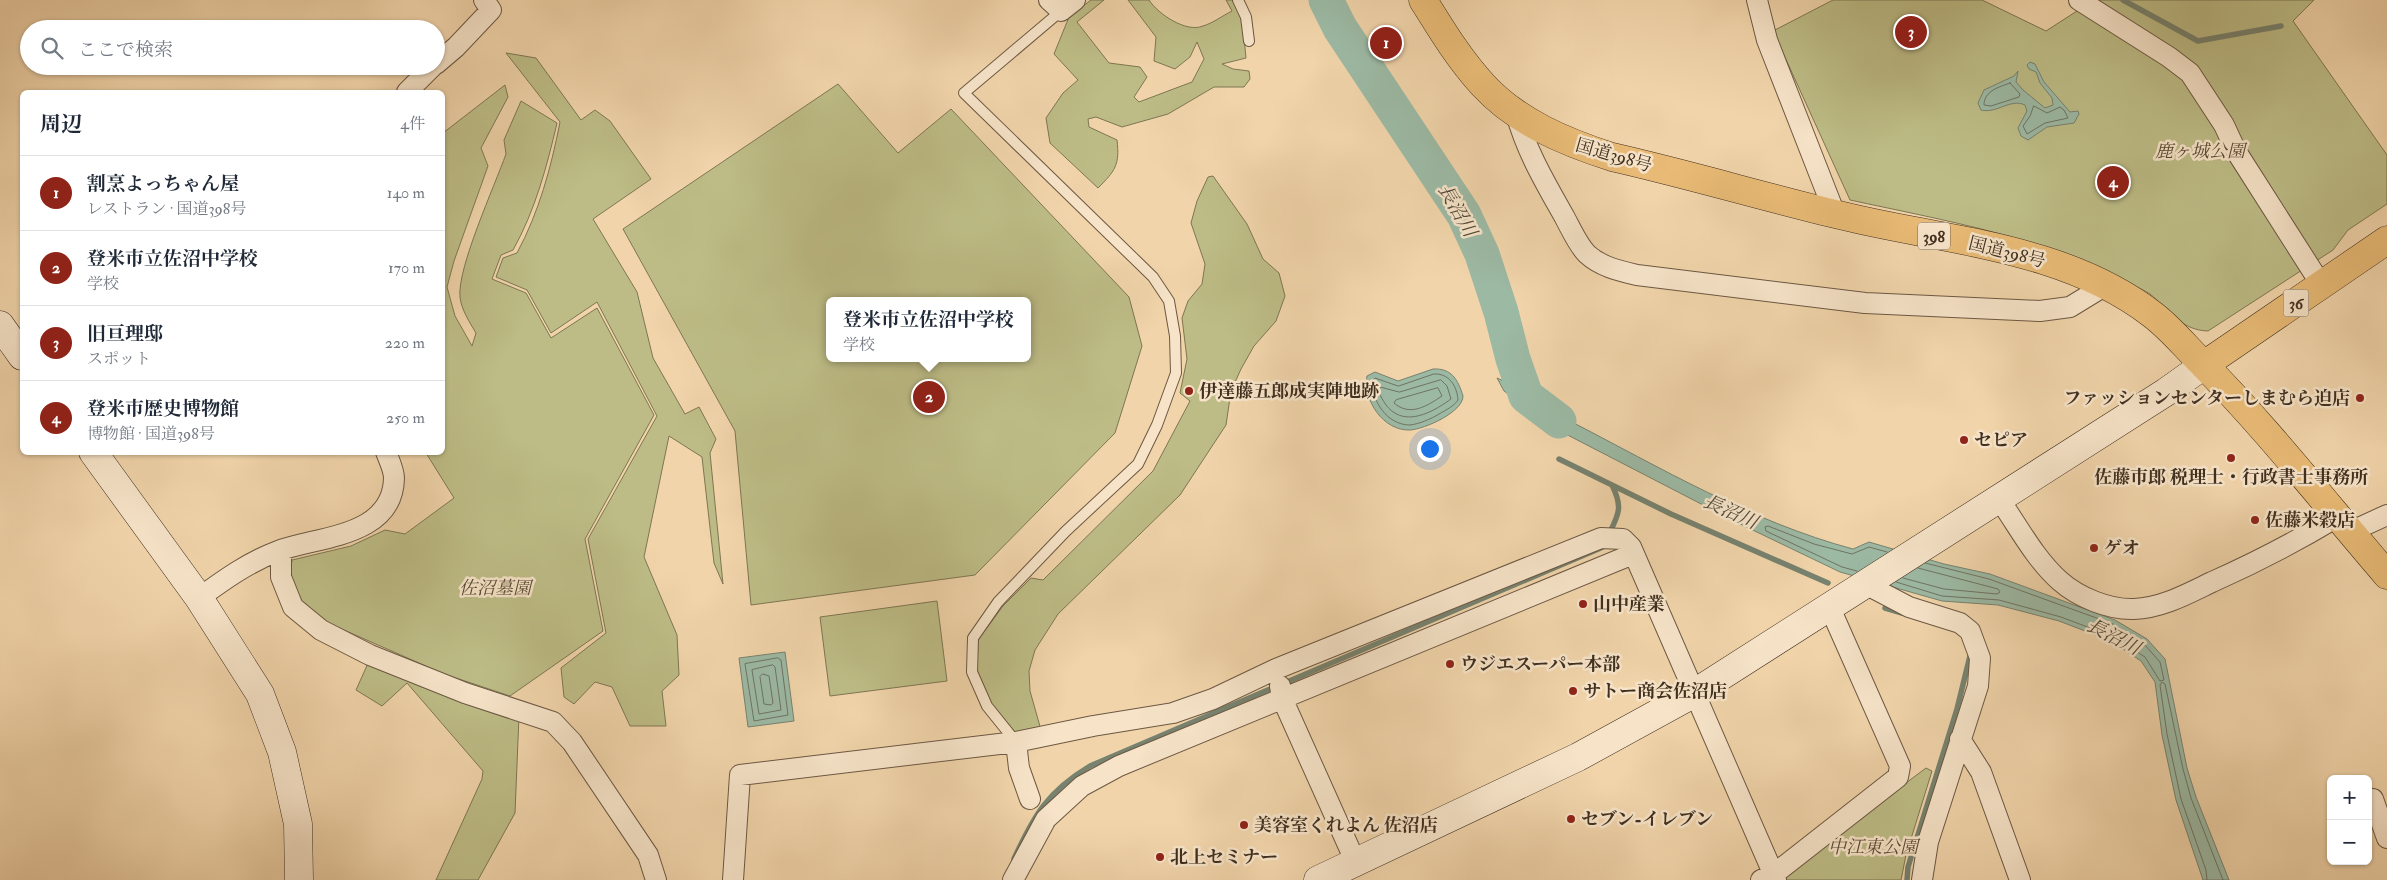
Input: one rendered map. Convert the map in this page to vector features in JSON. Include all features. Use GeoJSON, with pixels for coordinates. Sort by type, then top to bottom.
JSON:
{"type":"FeatureCollection","features":[{"type":"Feature","properties":{"kind":"main road","name":"国道398号"},"geometry":{"type":"LineString","coordinates":[[1423,0],[1464,63],[1484,86],[1516,113],[1547,133],[1603,154],[1835,214],[2010,251],[2066,268],[2106,286],[2154,316],[2227,388],[2387,575]]}},
{"type":"Feature","properties":{"kind":"main road","name":"36"},"geometry":{"type":"LineString","coordinates":[[2204,365],[2387,240]]}},
{"type":"Feature","properties":{"kind":"street"},"geometry":{"type":"LineString","coordinates":[[445,56],[491,10],[484,0]]}},
{"type":"Feature","properties":{"kind":"street"},"geometry":{"type":"LineString","coordinates":[[1757,0],[1767,40],[1835,214]]}},
{"type":"Feature","properties":{"kind":"street"},"geometry":{"type":"LineString","coordinates":[[2079,0],[2169,57],[2190,73],[2224,125],[2236,151],[2322,286]]}},
{"type":"Feature","properties":{"kind":"street"},"geometry":{"type":"LineString","coordinates":[[409,90],[422,75]]}},
{"type":"Feature","properties":{"kind":"street"},"geometry":{"type":"LineString","coordinates":[[1516,113],[1523,139],[1587,254],[1618,271],[1637,275],[1865,303],[2040,311],[2070,307],[2106,286]]}},
{"type":"Feature","properties":{"kind":"street"},"geometry":{"type":"LineString","coordinates":[[0,325],[20,353]]}},
{"type":"Feature","properties":{"kind":"street"},"geometry":{"type":"LineString","coordinates":[[1318,880],[1359,871],[1578,757],[1693,694],[1830,608],[2204,365]]}},
{"type":"Feature","properties":{"kind":"street"},"geometry":{"type":"LineString","coordinates":[[95,455],[200,598],[260,694],[282,752],[298,824],[299,880]]}},
{"type":"Feature","properties":{"kind":"street"},"geometry":{"type":"LineString","coordinates":[[200,598],[255,560],[281,550],[348,533],[372,520],[390,503],[394,476],[387,455]]}},
{"type":"Feature","properties":{"kind":"street"},"geometry":{"type":"LineString","coordinates":[[1998,499],[2039,557],[2061,581],[2080,594],[2105,605],[2132,609],[2158,606],[2343,525],[2387,515]]}},
{"type":"Feature","properties":{"kind":"street"},"geometry":{"type":"LineString","coordinates":[[733,880],[740,775],[1016,742],[1093,726],[1173,713],[1213,699],[1276,669],[1600,538],[1628,546]]}},
{"type":"Feature","properties":{"kind":"street"},"geometry":{"type":"LineString","coordinates":[[1628,546],[1693,694],[1770,878],[1898,777],[1900,766],[1830,608]]}},
{"type":"Feature","properties":{"kind":"street"},"geometry":{"type":"LineString","coordinates":[[1013,880],[1046,819],[1082,786],[1119,766],[1282,698],[1628,546]]}},
{"type":"Feature","properties":{"kind":"street"},"geometry":{"type":"LineString","coordinates":[[281,550],[281,577],[294,607],[321,630],[370,655],[457,690],[553,722],[572,742],[648,855],[656,880]]}},
{"type":"Feature","properties":{"kind":"street"},"geometry":{"type":"LineString","coordinates":[[1867,584],[1909,607],[1960,623],[1970,631],[1980,658],[1978,686],[1928,842],[1922,880]]}},
{"type":"Feature","properties":{"kind":"street"},"geometry":{"type":"LineString","coordinates":[[1276,669],[1282,698],[1359,871]]}},
{"type":"Feature","properties":{"kind":"street"},"geometry":{"type":"LineString","coordinates":[[1960,739],[1982,772],[2020,880]]}},
{"type":"Feature","properties":{"kind":"street"},"geometry":{"type":"LineString","coordinates":[[1016,742],[1019,768],[1030,799]]}},
{"type":"Feature","properties":{"kind":"street"},"geometry":{"type":"LineString","coordinates":[[2373,799],[2387,838]]}},
{"type":"Feature","properties":{"kind":"lane"},"geometry":{"type":"LineString","coordinates":[[1238,0],[1246,17],[1249,41]]}},
{"type":"Feature","properties":{"kind":"lane"},"geometry":{"type":"LineString","coordinates":[[1016,742],[987,706],[972,672],[973,638],[998,602],[1066,531],[1138,464],[1157,425],[1176,373],[1175,336],[1168,301],[1153,277],[964,93],[1062,4]]}},
{"type":"Feature","properties":{"kind":"green space"},"geometry":{"type":"Polygon","coordinates":[[[1091,0],[1104,0],[1077,22],[1109,63],[1140,67],[1147,77],[1134,97],[1139,102],[1192,82],[1204,59],[1197,42],[1190,57],[1175,69],[1154,61],[1156,37],[1128,0],[1149,0],[1159,11],[1173,21],[1181,25],[1196,27],[1210,23],[1232,11],[1226,0],[1233,0],[1242,18],[1246,58],[1222,64],[1233,69],[1249,71],[1250,79],[1244,87],[1214,87],[1168,114],[1122,127],[1096,117],[1088,119],[1089,127],[1117,140],[1117,162],[1109,177],[1098,188],[1050,143],[1046,118],[1063,93],[1078,80],[1054,54],[1069,17],[1091,0]]]}},
{"type":"Feature","properties":{"kind":"green space","name":"鹿ヶ城公園"},"geometry":{"type":"Polygon","coordinates":[[[1833,0],[1982,0],[2046,31],[2094,0],[2314,0],[2293,21],[2387,155],[2387,204],[2348,230],[2333,250],[2208,331],[2198,330],[2176,318],[2148,293],[2098,267],[2064,254],[1993,232],[1850,200],[1773,31],[1833,0]]]}},
{"type":"Feature","properties":{"kind":"green space"},"geometry":{"type":"Polygon","coordinates":[[[506,53],[536,58],[581,120],[595,110],[610,121],[651,179],[593,219],[637,292],[653,358],[685,414],[699,407],[716,439],[710,453],[723,584],[714,563],[702,457],[669,436],[644,557],[677,635],[679,675],[662,691],[666,726],[630,726],[612,687],[595,682],[574,704],[564,697],[561,668],[606,633],[588,539],[657,416],[597,302],[551,333],[527,290],[496,277],[503,258],[517,253],[532,222],[553,156],[560,122],[506,53]]]}},
{"type":"Feature","properties":{"kind":"green space"},"geometry":{"type":"Polygon","coordinates":[[[838,84],[898,153],[951,109],[1129,297],[1142,346],[1115,433],[975,575],[751,605],[735,431],[623,229],[838,84]]]}},
{"type":"Feature","properties":{"kind":"green space","name":"佐沼墓園"},"geometry":{"type":"Polygon","coordinates":[[[505,85],[508,97],[481,148],[488,166],[454,261],[447,287],[455,316],[472,346],[476,333],[466,316],[460,297],[464,267],[506,154],[504,140],[521,101],[557,123],[544,172],[528,220],[513,250],[501,255],[492,279],[526,293],[551,338],[597,308],[654,415],[585,539],[603,631],[510,696],[444,674],[328,623],[302,601],[290,577],[292,560],[351,546],[385,530],[405,534],[454,498],[427,455],[445,455],[445,131],[505,85]]]}},
{"type":"Feature","properties":{"kind":"green space"},"geometry":{"type":"Polygon","coordinates":[[[1213,176],[1247,224],[1263,259],[1279,273],[1285,296],[1276,321],[1254,346],[1241,369],[1231,391],[1226,425],[1180,495],[1058,614],[1035,650],[1029,671],[1030,691],[1041,730],[1015,732],[991,703],[977,670],[978,640],[1003,606],[1031,578],[1043,580],[1153,471],[1190,401],[1180,393],[1187,359],[1182,318],[1188,301],[1202,284],[1205,264],[1191,223],[1197,201],[1208,177],[1213,176]]]}},
{"type":"Feature","properties":{"kind":"green space"},"geometry":{"type":"Polygon","coordinates":[[[937,601],[947,681],[830,696],[820,617],[937,601]]]}},
{"type":"Feature","properties":{"kind":"green space"},"geometry":{"type":"Polygon","coordinates":[[[369,661],[519,716],[515,813],[478,880],[436,880],[482,779],[483,771],[407,683],[382,706],[356,690],[369,661]]]}},
{"type":"Feature","properties":{"kind":"green space","name":"中江東公園"},"geometry":{"type":"Polygon","coordinates":[[[1926,768],[1932,771],[1906,855],[1901,880],[1787,880],[1783,875],[1926,768]]]}},
{"type":"Feature","properties":{"kind":"water"},"geometry":{"type":"Polygon","coordinates":[[[2030,62],[2035,64],[2044,82],[2070,112],[2078,111],[2079,114],[2074,123],[2047,127],[2028,140],[2021,136],[2018,128],[2027,111],[2025,105],[2014,103],[1987,111],[1981,110],[1978,103],[1984,90],[2014,76],[2018,71],[2016,82],[2023,90],[2045,108],[2053,105],[2052,98],[2040,83],[2036,72],[2029,69],[2027,65],[2030,62]]]}},
{"type":"Feature","properties":{"kind":"water"},"geometry":{"type":"Polygon","coordinates":[[[1433,369],[1440,369],[1450,373],[1456,380],[1463,396],[1457,408],[1442,419],[1417,429],[1400,429],[1383,420],[1368,395],[1367,376],[1375,372],[1398,381],[1433,369]]]}},
{"type":"Feature","properties":{"kind":"water"},"geometry":{"type":"Polygon","coordinates":[[[1497,378],[1535,395],[1544,405],[1568,420],[1672,475],[1779,524],[1853,549],[1869,542],[1944,564],[1990,574],[2115,620],[2147,639],[2165,659],[2187,768],[2196,797],[2229,880],[2203,880],[2176,800],[2162,735],[2155,682],[2141,661],[2111,641],[2059,621],[1998,605],[1942,601],[1840,572],[1736,522],[1556,429],[1504,391],[1497,378]]]}},
{"type":"Feature","properties":{"kind":"water"},"geometry":{"type":"Polygon","coordinates":[[[785,652],[794,721],[748,727],[739,658],[785,652]]]}},
{"type":"Feature","properties":{"kind":"waterway","name":"長沼川"},"geometry":{"type":"LineString","coordinates":[[1326,0],[1340,28],[1464,215],[1482,254],[1526,396],[1559,421]]}},
{"type":"Feature","properties":{"kind":"waterway"},"geometry":{"type":"LineString","coordinates":[[2123,0],[2198,41],[2281,26]]}},
{"type":"Feature","properties":{"kind":"waterway"},"geometry":{"type":"LineString","coordinates":[[1559,459],[1671,514],[1828,583]]}},
{"type":"Feature","properties":{"kind":"waterway"},"geometry":{"type":"LineString","coordinates":[[1609,534],[1617,516],[1619,505],[1612,485]]}},
{"type":"Feature","properties":{"kind":"waterway"},"geometry":{"type":"LineString","coordinates":[[1014,859],[1028,829],[1044,805],[1063,785],[1090,766],[1603,547]]}},
{"type":"Feature","properties":{"kind":"waterway"},"geometry":{"type":"LineString","coordinates":[[1885,608],[1902,613]]}},
{"type":"Feature","properties":{"kind":"waterway"},"geometry":{"type":"LineString","coordinates":[[1907,880],[1908,867],[1957,709],[1970,656]]}},
{"type":"Feature","properties":{"kind":"place","name":"旧亘理邸"},"geometry":{"type":"Point","coordinates":[1911,32]}},
{"type":"Feature","properties":{"kind":"place","name":"割烹よっちゃん屋"},"geometry":{"type":"Point","coordinates":[1386,43]}},
{"type":"Feature","properties":{"kind":"place","name":"登米市歴史博物館"},"geometry":{"type":"Point","coordinates":[2113,182]}},
{"type":"Feature","properties":{"kind":"place","name":"伊達藤五郎成実陣地跡"},"geometry":{"type":"Point","coordinates":[1189,391]}},
{"type":"Feature","properties":{"kind":"place","name":"登米市立佐沼中学校"},"geometry":{"type":"Point","coordinates":[929,397]}},
{"type":"Feature","properties":{"kind":"place","name":"ファッションセンターしまむら迫店"},"geometry":{"type":"Point","coordinates":[2360,398]}},
{"type":"Feature","properties":{"kind":"place","name":"セピア"},"geometry":{"type":"Point","coordinates":[1964,440]}},
{"type":"Feature","properties":{"kind":"place","name":"佐藤市郎 税理士・行政書士事務所"},"geometry":{"type":"Point","coordinates":[2231,458]}},
{"type":"Feature","properties":{"kind":"place","name":"佐藤米穀店"},"geometry":{"type":"Point","coordinates":[2255,520]}},
{"type":"Feature","properties":{"kind":"place","name":"ゲオ"},"geometry":{"type":"Point","coordinates":[2094,548]}},
{"type":"Feature","properties":{"kind":"place","name":"山中産業"},"geometry":{"type":"Point","coordinates":[1583,604]}},
{"type":"Feature","properties":{"kind":"place","name":"ウジエスーパー本部"},"geometry":{"type":"Point","coordinates":[1450,664]}},
{"type":"Feature","properties":{"kind":"place","name":"サトー商会佐沼店"},"geometry":{"type":"Point","coordinates":[1573,691]}},
{"type":"Feature","properties":{"kind":"place","name":"セブン-イレブン"},"geometry":{"type":"Point","coordinates":[1571,819]}},
{"type":"Feature","properties":{"kind":"place","name":"美容室くれよん 佐沼店"},"geometry":{"type":"Point","coordinates":[1244,825]}},
{"type":"Feature","properties":{"kind":"place","name":"北上セミナー"},"geometry":{"type":"Point","coordinates":[1160,857]}}]}
